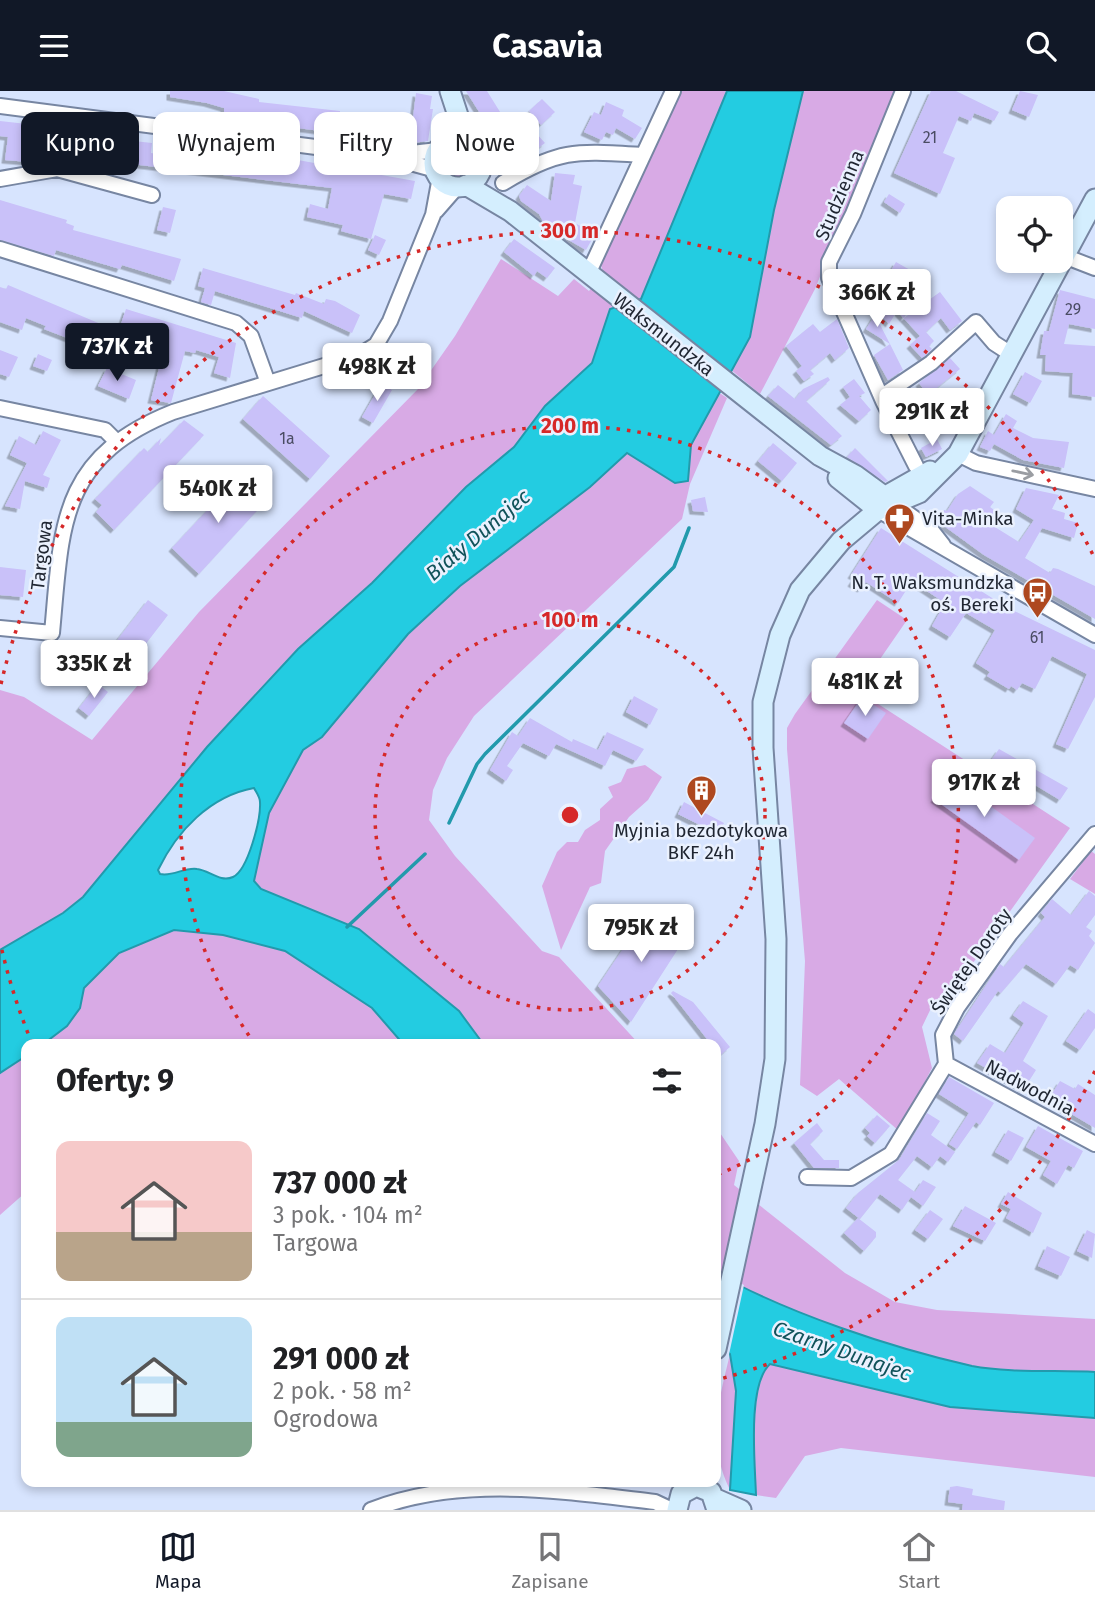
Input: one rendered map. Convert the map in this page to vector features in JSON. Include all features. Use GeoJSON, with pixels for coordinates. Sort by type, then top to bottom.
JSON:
{"type":"FeatureCollection","features":[{"type":"Feature","properties":{"kind":"street"},"geometry":{"type":"LineString","coordinates":[[444,91],[446,112]]}},
{"type":"Feature","properties":{"kind":"street"},"geometry":{"type":"LineString","coordinates":[[450,91],[450,112]]}},
{"type":"Feature","properties":{"kind":"street"},"geometry":{"type":"LineString","coordinates":[[588,274],[673,91]]}},
{"type":"Feature","properties":{"kind":"street","name":"Studzienna"},"geometry":{"type":"LineString","coordinates":[[903,91],[829,262],[829,278],[883,401],[916,466]]}},
{"type":"Feature","properties":{"kind":"street","name":"Waksmundzka"},"geometry":{"type":"LineString","coordinates":[[0,106],[44,112]]}},
{"type":"Feature","properties":{"kind":"street","name":"Waksmundzka"},"geometry":{"type":"LineString","coordinates":[[139,124],[314,147]]}},
{"type":"Feature","properties":{"kind":"street"},"geometry":{"type":"LineString","coordinates":[[503,183],[536,162],[557,155],[643,155]]}},
{"type":"Feature","properties":{"kind":"street","name":"Waksmundzka"},"geometry":{"type":"LineString","coordinates":[[417,168],[450,180],[510,211],[820,456],[855,475],[886,504],[932,531],[944,547],[1026,598],[1095,635]]}},
{"type":"Feature","properties":{"kind":"street"},"geometry":{"type":"LineString","coordinates":[[0,179],[23,175]]}},
{"type":"Feature","properties":{"kind":"street"},"geometry":{"type":"LineString","coordinates":[[79,175],[152,195]]}},
{"type":"Feature","properties":{"kind":"street"},"geometry":{"type":"LineString","coordinates":[[450,175],[450,180],[475,180],[478,175]]}},
{"type":"Feature","properties":{"kind":"street","name":"Waksmundzka"},"geometry":{"type":"LineString","coordinates":[[485,175],[510,211]]}},
{"type":"Feature","properties":{"kind":"street","name":"Targowa"},"geometry":{"type":"LineString","coordinates":[[0,628],[52,633],[66,514],[85,477],[117,442],[134,429],[173,412],[360,355],[376,345],[390,321],[450,180]]}},
{"type":"Feature","properties":{"kind":"street"},"geometry":{"type":"LineString","coordinates":[[1073,239],[1095,199]]}},
{"type":"Feature","properties":{"kind":"street"},"geometry":{"type":"LineString","coordinates":[[0,249],[236,323],[251,336],[268,383]]}},
{"type":"Feature","properties":{"kind":"street"},"geometry":{"type":"LineString","coordinates":[[1073,259],[1095,268]]}},
{"type":"Feature","properties":{"kind":"street"},"geometry":{"type":"LineString","coordinates":[[721,1326],[773,1080],[778,1000],[763,702],[780,635],[800,590],[826,556],[886,504],[919,493],[958,454],[1055,273]]}},
{"type":"Feature","properties":{"kind":"street"},"geometry":{"type":"LineString","coordinates":[[883,401],[888,392],[931,363],[976,322],[994,343],[1011,354]]}},
{"type":"Feature","properties":{"kind":"street"},"geometry":{"type":"LineString","coordinates":[[0,408],[104,431],[117,442]]}},
{"type":"Feature","properties":{"kind":"street"},"geometry":{"type":"LineString","coordinates":[[958,454],[976,463],[1095,489]]}},
{"type":"Feature","properties":{"kind":"street","name":"Świętej Doroty"},"geometry":{"type":"LineString","coordinates":[[946,1064],[943,1035],[957,1008],[1010,934],[1095,834]]}},
{"type":"Feature","properties":{"kind":"street"},"geometry":{"type":"LineString","coordinates":[[807,1177],[851,1178],[891,1154],[946,1064]]}},
{"type":"Feature","properties":{"kind":"street","name":"Nadwodnia"},"geometry":{"type":"LineString","coordinates":[[946,1064],[1095,1144]]}},
{"type":"Feature","properties":{"kind":"street"},"geometry":{"type":"LineString","coordinates":[[371,1510],[407,1500],[487,1488],[546,1490],[655,1502],[682,1497],[699,1487],[741,1510]]}},
{"type":"Feature","properties":{"kind":"shaded area"},"geometry":{"type":"Polygon","coordinates":[[[678,91],[727,91],[641,299],[610,309],[592,363],[545,406],[514,447],[466,487],[372,583],[298,649],[207,747],[83,897],[63,913],[0,950],[0,690],[24,697],[92,740],[199,612],[418,389],[455,336],[501,259],[558,296],[574,279],[589,291],[603,272],[601,265],[678,91]]]}},
{"type":"Feature","properties":{"kind":"shaded area"},"geometry":{"type":"Polygon","coordinates":[[[803,91],[895,91],[815,289],[760,394],[730,369],[750,337],[774,210],[803,91]]]}},
{"type":"Feature","properties":{"kind":"shaded area"},"geometry":{"type":"Polygon","coordinates":[[[451,175],[467,175],[459,178],[451,175]]]}},
{"type":"Feature","properties":{"kind":"shaded area"},"geometry":{"type":"Polygon","coordinates":[[[718,392],[727,398],[690,484],[682,519],[474,716],[447,758],[433,790],[429,820],[455,856],[542,951],[559,957],[634,1039],[480,1039],[459,1011],[359,929],[261,889],[254,881],[269,813],[303,750],[322,737],[406,636],[460,586],[590,487],[627,453],[674,483],[688,481],[691,445],[718,392]]]}},
{"type":"Feature","properties":{"kind":"shaded area"},"geometry":{"type":"Polygon","coordinates":[[[877,600],[907,620],[858,691],[1070,828],[942,1006],[933,1004],[922,1027],[932,1068],[899,1131],[839,1079],[817,1096],[800,1085],[805,961],[787,728],[877,600]]]}},
{"type":"Feature","properties":{"kind":"shaded area"},"geometry":{"type":"Polygon","coordinates":[[[645,765],[662,777],[648,800],[629,817],[605,851],[601,883],[590,887],[561,950],[542,886],[557,852],[567,842],[578,842],[585,830],[600,820],[600,809],[613,797],[608,787],[621,782],[627,769],[645,765]]]}},
{"type":"Feature","properties":{"kind":"shaded area"},"geometry":{"type":"Polygon","coordinates":[[[1091,851],[1095,854],[1095,894],[1070,879],[1091,851]]]}},
{"type":"Feature","properties":{"kind":"shaded area"},"geometry":{"type":"Polygon","coordinates":[[[174,930],[223,935],[285,951],[372,1008],[399,1039],[50,1039],[67,1026],[80,1008],[84,988],[119,953],[174,930]]]}},
{"type":"Feature","properties":{"kind":"shaded area"},"geometry":{"type":"Polygon","coordinates":[[[21,1059],[21,1196],[0,1215],[0,1073],[21,1059]]]}},
{"type":"Feature","properties":{"kind":"shaded area"},"geometry":{"type":"Polygon","coordinates":[[[721,1134],[739,1161],[734,1185],[845,1273],[895,1302],[937,1310],[1095,1319],[1095,1372],[1001,1370],[972,1366],[840,1328],[721,1276],[721,1134]]]}},
{"type":"Feature","properties":{"kind":"shaded area"},"geometry":{"type":"Polygon","coordinates":[[[730,1354],[736,1391],[730,1490],[721,1464],[722,1389],[730,1354]]]}},
{"type":"Feature","properties":{"kind":"shaded area"},"geometry":{"type":"Polygon","coordinates":[[[770,1364],[950,1407],[1095,1418],[1095,1477],[841,1448],[805,1456],[776,1498],[756,1495],[755,1406],[763,1374],[770,1364]]]}},
{"type":"Feature","properties":{"kind":"water","name":"Biały Dunajec"},"geometry":{"type":"Polygon","coordinates":[[[727,91],[803,91],[774,210],[750,337],[691,445],[688,481],[675,483],[627,453],[590,487],[460,586],[408,634],[322,737],[303,750],[269,813],[254,881],[261,889],[359,929],[459,1011],[480,1039],[399,1039],[372,1008],[285,951],[223,935],[174,930],[119,953],[84,988],[80,1008],[67,1026],[50,1039],[21,1039],[21,1059],[0,1073],[0,950],[63,913],[83,897],[207,747],[298,649],[372,583],[466,487],[514,447],[545,406],[592,363],[610,309],[641,299],[727,91]],[[254,788],[238,792],[209,807],[175,842],[158,870],[160,874],[197,869],[219,877],[233,877],[244,865],[248,855],[258,820],[260,800],[254,788]]]}},
{"type":"Feature","properties":{"kind":"water","name":"Czarny Dunajec"},"geometry":{"type":"Polygon","coordinates":[[[721,1276],[775,1302],[841,1328],[972,1366],[1001,1370],[1095,1372],[1095,1418],[950,1407],[770,1364],[763,1374],[755,1406],[756,1495],[730,1490],[736,1391],[730,1354],[721,1346],[721,1276]]]}},
{"type":"Feature","properties":{"kind":"pier"},"geometry":{"type":"Polygon","coordinates":[[[721,1273],[744,1285],[728,1359],[721,1352],[721,1273]]]}},
{"type":"Feature","properties":{"kind":"building"},"geometry":{"type":"Polygon","coordinates":[[[170,91],[224,91],[259,99],[259,102],[340,112],[314,112],[314,130],[300,128],[300,112],[224,112],[224,108],[207,103],[170,97],[170,91]]]}},
{"type":"Feature","properties":{"kind":"building"},"geometry":{"type":"Polygon","coordinates":[[[466,91],[487,91],[500,112],[479,112],[466,91]]]}},
{"type":"Feature","properties":{"kind":"building"},"geometry":{"type":"Polygon","coordinates":[[[931,91],[956,91],[999,112],[994,121],[974,113],[971,121],[959,116],[943,153],[955,158],[940,194],[894,173],[931,91]]]}},
{"type":"Feature","properties":{"kind":"building"},"geometry":{"type":"Polygon","coordinates":[[[1020,91],[1038,95],[1029,117],[1012,110],[1020,91]]]}},
{"type":"Feature","properties":{"kind":"building"},"geometry":{"type":"Polygon","coordinates":[[[416,93],[432,96],[430,109],[433,109],[428,141],[417,142],[417,112],[414,112],[416,93]]]}},
{"type":"Feature","properties":{"kind":"building"},"geometry":{"type":"Polygon","coordinates":[[[542,99],[555,112],[541,125],[539,112],[529,111],[542,99]]]}},
{"type":"Feature","properties":{"kind":"building"},"geometry":{"type":"Polygon","coordinates":[[[606,102],[624,110],[622,116],[642,128],[635,139],[616,128],[613,135],[606,132],[602,140],[584,132],[594,112],[601,115],[606,102]]]}},
{"type":"Feature","properties":{"kind":"building"},"geometry":{"type":"Polygon","coordinates":[[[0,121],[21,123],[21,161],[5,160],[8,137],[0,136],[0,121]]]}},
{"type":"Feature","properties":{"kind":"building"},"geometry":{"type":"Polygon","coordinates":[[[539,136],[545,143],[539,148],[539,136]]]}},
{"type":"Feature","properties":{"kind":"building"},"geometry":{"type":"Polygon","coordinates":[[[139,142],[152,143],[153,167],[139,165],[139,142]]]}},
{"type":"Feature","properties":{"kind":"building"},"geometry":{"type":"Polygon","coordinates":[[[300,160],[314,163],[314,175],[382,175],[415,181],[411,199],[384,194],[371,239],[341,231],[343,225],[307,217],[310,204],[328,209],[332,188],[223,175],[300,175],[300,160]]]}},
{"type":"Feature","properties":{"kind":"building"},"geometry":{"type":"Polygon","coordinates":[[[555,173],[575,175],[573,184],[582,186],[575,223],[595,234],[586,250],[560,235],[556,231],[557,225],[544,223],[539,214],[521,201],[519,196],[527,185],[551,201],[555,173]]]}},
{"type":"Feature","properties":{"kind":"building"},"geometry":{"type":"Polygon","coordinates":[[[889,194],[905,204],[900,213],[884,202],[889,194]]]}},
{"type":"Feature","properties":{"kind":"building"},"geometry":{"type":"Polygon","coordinates":[[[0,200],[67,220],[66,223],[74,226],[73,230],[181,259],[174,281],[122,265],[120,269],[56,250],[54,256],[0,240],[0,200]]]}},
{"type":"Feature","properties":{"kind":"building"},"geometry":{"type":"Polygon","coordinates":[[[163,207],[176,210],[170,233],[157,230],[163,207]]]}},
{"type":"Feature","properties":{"kind":"building"},"geometry":{"type":"Polygon","coordinates":[[[375,235],[386,240],[379,255],[368,250],[375,235]]]}},
{"type":"Feature","properties":{"kind":"building"},"geometry":{"type":"Polygon","coordinates":[[[514,239],[555,268],[547,278],[537,271],[534,276],[504,252],[514,239]]]}},
{"type":"Feature","properties":{"kind":"building"},"geometry":{"type":"Polygon","coordinates":[[[896,262],[926,279],[904,318],[940,292],[962,321],[950,330],[941,318],[926,332],[934,341],[929,346],[932,349],[922,358],[910,345],[920,336],[897,311],[889,324],[876,310],[893,283],[886,279],[896,262]]]}},
{"type":"Feature","properties":{"kind":"building"},"geometry":{"type":"Polygon","coordinates":[[[203,268],[295,295],[296,293],[324,304],[326,299],[335,301],[360,315],[352,333],[304,311],[302,318],[215,291],[211,305],[201,302],[205,288],[198,286],[203,268]]]}},
{"type":"Feature","properties":{"kind":"building"},"geometry":{"type":"Polygon","coordinates":[[[8,285],[103,325],[93,348],[44,329],[46,326],[26,318],[22,330],[0,322],[0,287],[6,289],[8,285]]]}},
{"type":"Feature","properties":{"kind":"building"},"geometry":{"type":"Polygon","coordinates":[[[1060,290],[1095,299],[1095,329],[1069,324],[1064,344],[1095,346],[1095,397],[1072,394],[1073,373],[1045,371],[1046,355],[1040,355],[1044,331],[1049,331],[1060,290]]]}},
{"type":"Feature","properties":{"kind":"building"},"geometry":{"type":"Polygon","coordinates":[[[126,309],[236,343],[230,378],[214,373],[219,357],[196,350],[195,353],[185,351],[171,403],[151,400],[162,356],[143,350],[146,339],[119,330],[126,309]]]}},
{"type":"Feature","properties":{"kind":"building"},"geometry":{"type":"Polygon","coordinates":[[[875,315],[890,344],[866,329],[875,315]]]}},
{"type":"Feature","properties":{"kind":"building"},"geometry":{"type":"Polygon","coordinates":[[[837,319],[849,348],[835,360],[830,353],[810,370],[814,374],[804,381],[796,371],[802,366],[786,346],[813,324],[820,332],[837,319]]]}},
{"type":"Feature","properties":{"kind":"building"},"geometry":{"type":"Polygon","coordinates":[[[890,344],[903,370],[888,380],[874,355],[890,344]]]}},
{"type":"Feature","properties":{"kind":"building"},"geometry":{"type":"Polygon","coordinates":[[[0,350],[18,357],[9,377],[0,374],[0,350]]]}},
{"type":"Feature","properties":{"kind":"building"},"geometry":{"type":"Polygon","coordinates":[[[38,354],[52,360],[47,371],[33,366],[38,354]]]}},
{"type":"Feature","properties":{"kind":"building"},"geometry":{"type":"Polygon","coordinates":[[[950,358],[960,369],[928,395],[919,383],[950,358]]]}},
{"type":"Feature","properties":{"kind":"building"},"geometry":{"type":"Polygon","coordinates":[[[107,368],[136,380],[129,399],[98,386],[107,368]]]}},
{"type":"Feature","properties":{"kind":"building"},"geometry":{"type":"Polygon","coordinates":[[[1025,372],[1042,381],[1030,403],[1013,394],[1025,372]]]}},
{"type":"Feature","properties":{"kind":"building"},"geometry":{"type":"Polygon","coordinates":[[[828,377],[830,380],[806,401],[842,436],[831,445],[768,396],[778,385],[795,399],[803,389],[828,377]]]}},
{"type":"Feature","properties":{"kind":"building"},"geometry":{"type":"Polygon","coordinates":[[[854,379],[865,393],[859,396],[871,410],[859,421],[840,405],[850,397],[843,387],[854,379]]]}},
{"type":"Feature","properties":{"kind":"building"},"geometry":{"type":"Polygon","coordinates":[[[381,384],[392,390],[373,423],[362,417],[381,384]]]}},
{"type":"Feature","properties":{"kind":"building"},"geometry":{"type":"Polygon","coordinates":[[[902,394],[910,407],[900,413],[894,401],[902,394]]]}},
{"type":"Feature","properties":{"kind":"building"},"geometry":{"type":"Polygon","coordinates":[[[263,396],[330,456],[310,479],[243,419],[263,396]]]}},
{"type":"Feature","properties":{"kind":"building"},"geometry":{"type":"Polygon","coordinates":[[[951,409],[960,419],[947,430],[938,420],[951,409]]]}},
{"type":"Feature","properties":{"kind":"building"},"geometry":{"type":"Polygon","coordinates":[[[1006,414],[1017,421],[1013,428],[1033,438],[1069,442],[1064,468],[1023,460],[994,444],[990,451],[980,447],[988,431],[994,435],[1006,414]]]}},
{"type":"Feature","properties":{"kind":"building"},"geometry":{"type":"Polygon","coordinates":[[[184,420],[204,435],[114,530],[96,512],[102,505],[95,499],[144,448],[148,452],[161,438],[159,446],[184,420]]]}},
{"type":"Feature","properties":{"kind":"building"},"geometry":{"type":"Polygon","coordinates":[[[43,431],[61,440],[43,475],[50,478],[47,488],[25,481],[20,509],[5,506],[27,463],[10,455],[19,436],[36,445],[43,431]]]}},
{"type":"Feature","properties":{"kind":"building"},"geometry":{"type":"Polygon","coordinates":[[[937,439],[942,449],[926,457],[921,448],[937,439]]]}},
{"type":"Feature","properties":{"kind":"building"},"geometry":{"type":"Polygon","coordinates":[[[773,443],[797,463],[782,481],[758,461],[773,443]]]}},
{"type":"Feature","properties":{"kind":"building"},"geometry":{"type":"Polygon","coordinates":[[[855,448],[888,481],[885,482],[847,457],[855,448]]]}},
{"type":"Feature","properties":{"kind":"building"},"geometry":{"type":"Polygon","coordinates":[[[238,477],[265,502],[199,574],[172,548],[238,477]]]}},
{"type":"Feature","properties":{"kind":"building"},"geometry":{"type":"Polygon","coordinates":[[[970,486],[994,502],[990,507],[997,512],[990,524],[1019,542],[1034,520],[1016,509],[1026,488],[1059,495],[1052,509],[1065,513],[1064,519],[1078,523],[1074,538],[1042,528],[1025,558],[1050,573],[1053,568],[1058,569],[1095,586],[1095,619],[984,555],[940,523],[944,510],[947,511],[958,494],[970,486]]]}},
{"type":"Feature","properties":{"kind":"building"},"geometry":{"type":"Polygon","coordinates":[[[705,497],[708,512],[693,511],[691,500],[705,497]]]}},
{"type":"Feature","properties":{"kind":"building"},"geometry":{"type":"Polygon","coordinates":[[[881,528],[1008,608],[1095,650],[1095,697],[1068,749],[1056,744],[1087,674],[1052,656],[1035,689],[1022,683],[1017,690],[1011,686],[1009,689],[987,676],[990,672],[976,663],[995,630],[966,613],[950,637],[932,626],[945,603],[912,581],[898,603],[866,582],[861,589],[851,583],[855,577],[851,575],[881,528]]]}},
{"type":"Feature","properties":{"kind":"building"},"geometry":{"type":"Polygon","coordinates":[[[0,567],[26,570],[23,597],[0,595],[0,567]]]}},
{"type":"Feature","properties":{"kind":"building"},"geometry":{"type":"Polygon","coordinates":[[[148,600],[168,615],[131,663],[111,648],[148,600]]]}},
{"type":"Feature","properties":{"kind":"building"},"geometry":{"type":"Polygon","coordinates":[[[899,670],[916,680],[904,700],[887,689],[899,670]]]}},
{"type":"Feature","properties":{"kind":"building"},"geometry":{"type":"Polygon","coordinates":[[[98,684],[108,692],[89,716],[79,708],[98,684]]]}},
{"type":"Feature","properties":{"kind":"building"},"geometry":{"type":"Polygon","coordinates":[[[634,696],[658,709],[650,725],[626,712],[634,696]]]}},
{"type":"Feature","properties":{"kind":"building"},"geometry":{"type":"Polygon","coordinates":[[[862,697],[886,713],[868,739],[844,723],[862,697]]]}},
{"type":"Feature","properties":{"kind":"building"},"geometry":{"type":"Polygon","coordinates":[[[530,718],[572,742],[573,739],[598,750],[607,732],[644,749],[636,761],[613,750],[605,766],[556,744],[549,756],[523,743],[507,766],[513,770],[506,781],[490,770],[512,732],[518,736],[530,718]]]}},
{"type":"Feature","properties":{"kind":"building"},"geometry":{"type":"Polygon","coordinates":[[[999,749],[1068,788],[1060,800],[992,759],[999,749]]]}},
{"type":"Feature","properties":{"kind":"building"},"geometry":{"type":"Polygon","coordinates":[[[950,777],[1035,838],[1019,860],[934,799],[950,777]]]}},
{"type":"Feature","properties":{"kind":"building","name":"Myjnia bezdotykowa BKF 24h"},"geometry":{"type":"Polygon","coordinates":[[[684,802],[724,823],[718,834],[678,814],[684,802]]]}},
{"type":"Feature","properties":{"kind":"building"},"geometry":{"type":"Polygon","coordinates":[[[1089,891],[1095,896],[1095,915],[1086,927],[1092,931],[1089,936],[1095,943],[1078,970],[1070,965],[1056,984],[1026,964],[1001,993],[998,991],[963,1041],[954,1034],[1000,964],[1004,967],[1045,917],[1041,913],[1052,899],[1071,915],[1089,891]]]}},
{"type":"Feature","properties":{"kind":"building"},"geometry":{"type":"Polygon","coordinates":[[[649,910],[687,935],[631,1022],[598,986],[649,910]]]}},
{"type":"Feature","properties":{"kind":"building"},"geometry":{"type":"Polygon","coordinates":[[[673,991],[693,1002],[730,1047],[721,1055],[721,1039],[707,1039],[671,993],[673,991]]]}},
{"type":"Feature","properties":{"kind":"building"},"geometry":{"type":"Polygon","coordinates":[[[1023,1001],[1048,1016],[1023,1061],[1036,1070],[1024,1089],[977,1063],[990,1044],[1005,1053],[1024,1023],[1013,1015],[1023,1001]]]}},
{"type":"Feature","properties":{"kind":"building"},"geometry":{"type":"Polygon","coordinates":[[[1088,1009],[1095,1014],[1095,1028],[1080,1050],[1066,1041],[1088,1009]]]}},
{"type":"Feature","properties":{"kind":"building"},"geometry":{"type":"Polygon","coordinates":[[[949,1077],[994,1103],[980,1125],[976,1122],[957,1149],[949,1144],[969,1113],[939,1094],[949,1077]]]}},
{"type":"Feature","properties":{"kind":"building"},"geometry":{"type":"Polygon","coordinates":[[[1060,1081],[1075,1089],[1078,1084],[1095,1095],[1095,1128],[1048,1100],[1060,1081]]]}},
{"type":"Feature","properties":{"kind":"building"},"geometry":{"type":"Polygon","coordinates":[[[927,1113],[940,1121],[931,1135],[955,1152],[948,1162],[940,1156],[932,1167],[917,1156],[898,1180],[915,1192],[923,1180],[936,1187],[923,1206],[911,1197],[913,1194],[902,1210],[880,1194],[860,1219],[846,1208],[858,1193],[899,1160],[927,1113]]]}},
{"type":"Feature","properties":{"kind":"building"},"geometry":{"type":"Polygon","coordinates":[[[877,1115],[890,1126],[875,1143],[867,1136],[870,1133],[865,1128],[877,1115]]]}},
{"type":"Feature","properties":{"kind":"building"},"geometry":{"type":"Polygon","coordinates":[[[817,1123],[823,1131],[810,1144],[824,1160],[839,1160],[839,1168],[814,1168],[794,1143],[817,1123]]]}},
{"type":"Feature","properties":{"kind":"building"},"geometry":{"type":"Polygon","coordinates":[[[1038,1126],[1083,1151],[1074,1168],[1068,1165],[1057,1184],[1043,1175],[1051,1161],[1026,1147],[1038,1126]]]}},
{"type":"Feature","properties":{"kind":"building"},"geometry":{"type":"Polygon","coordinates":[[[1008,1130],[1024,1138],[1011,1161],[995,1152],[1008,1130]]]}},
{"type":"Feature","properties":{"kind":"building"},"geometry":{"type":"Polygon","coordinates":[[[1008,1192],[1042,1213],[1033,1233],[1006,1218],[1011,1209],[1001,1204],[1008,1192]]]}},
{"type":"Feature","properties":{"kind":"building"},"geometry":{"type":"Polygon","coordinates":[[[965,1206],[996,1223],[985,1241],[953,1226],[965,1206]]]}},
{"type":"Feature","properties":{"kind":"building"},"geometry":{"type":"Polygon","coordinates":[[[930,1210],[943,1219],[928,1239],[915,1230],[930,1210]]]}},
{"type":"Feature","properties":{"kind":"building"},"geometry":{"type":"Polygon","coordinates":[[[858,1218],[876,1232],[876,1237],[864,1251],[844,1233],[858,1218]]]}},
{"type":"Feature","properties":{"kind":"building"},"geometry":{"type":"Polygon","coordinates":[[[1087,1230],[1095,1234],[1092,1258],[1077,1251],[1087,1230]]]}},
{"type":"Feature","properties":{"kind":"building"},"geometry":{"type":"Polygon","coordinates":[[[1047,1246],[1070,1257],[1061,1276],[1038,1266],[1047,1246]]]}},
{"type":"Feature","properties":{"kind":"building"},"geometry":{"type":"Polygon","coordinates":[[[950,1487],[973,1489],[972,1495],[1005,1501],[1004,1510],[962,1510],[963,1504],[948,1502],[950,1487]]]}},
{"type":"Feature","properties":{"kind":"waterway"},"geometry":{"type":"LineString","coordinates":[[449,823],[477,764],[485,754],[674,567],[689,528]]}},
{"type":"Feature","properties":{"kind":"waterway"},"geometry":{"type":"LineString","coordinates":[[347,927],[425,854]]}},
{"type":"Feature","properties":{"kind":"place","name":"Vita-Minka"},"geometry":{"type":"Point","coordinates":[899,545]}},
{"type":"Feature","properties":{"kind":"place","name":"N. T. Waksmundzka oś. Bereki"},"geometry":{"type":"Point","coordinates":[1037,620]}},
{"type":"Feature","properties":{"kind":"place","name":"Myjnia bezdotykowa BKF 24h"},"geometry":{"type":"Point","coordinates":[701,818]}}]}
